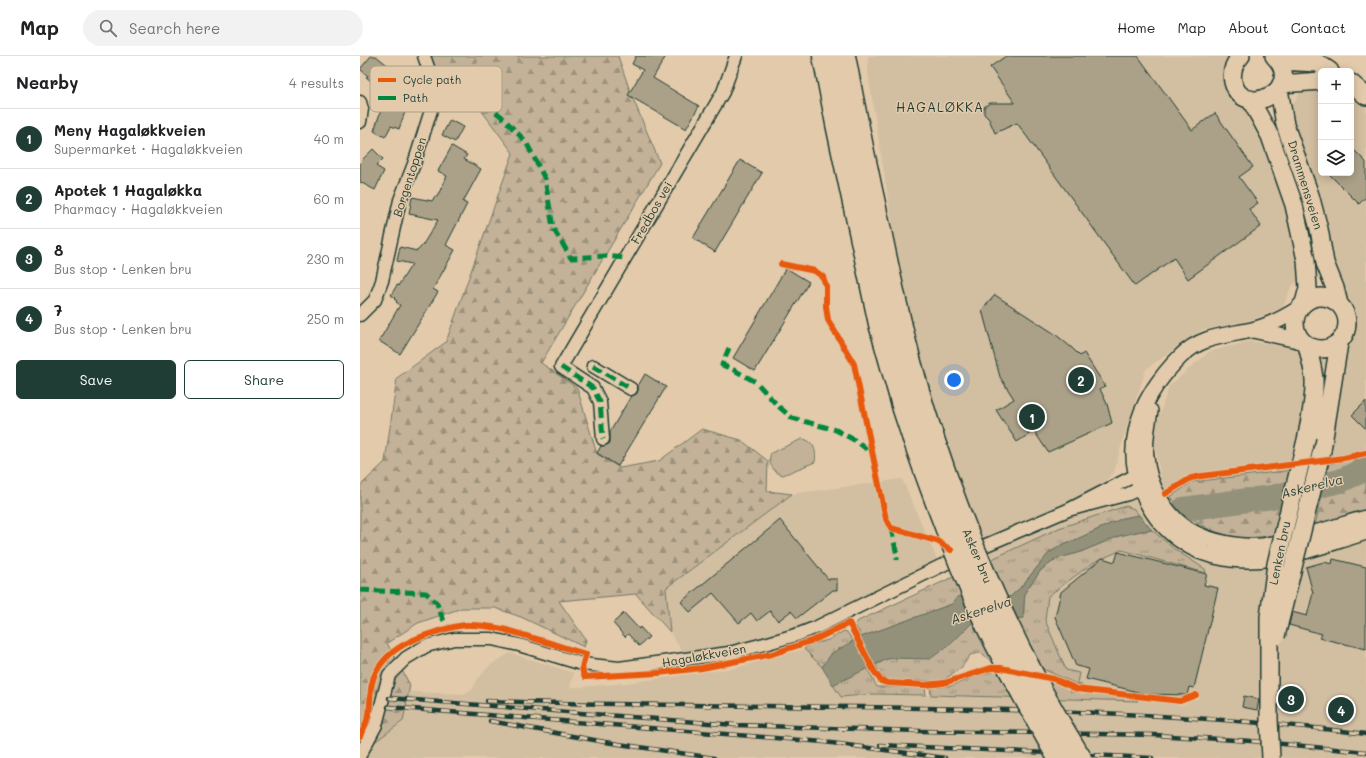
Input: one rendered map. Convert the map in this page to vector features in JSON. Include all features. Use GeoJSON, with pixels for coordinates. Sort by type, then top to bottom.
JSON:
{"type":"FeatureCollection","features":[{"type":"Feature","properties":{"kind":"highway"},"geometry":{"type":"LineString","coordinates":[[824,56],[880,324],[904,409],[922,434]]}},
{"type":"Feature","properties":{"kind":"highway"},"geometry":{"type":"LineString","coordinates":[[844,56],[899,322],[922,404],[922,434]]}},
{"type":"Feature","properties":{"kind":"highway"},"geometry":{"type":"LineString","coordinates":[[853,56],[856,119]]}},
{"type":"Feature","properties":{"kind":"highway","name":"Asker bru"},"geometry":{"type":"LineString","coordinates":[[922,434],[931,490],[958,558],[988,625],[1025,698],[1059,758]]}},
{"type":"Feature","properties":{"kind":"highway","name":"Asker bru"},"geometry":{"type":"LineString","coordinates":[[922,434],[948,486],[976,558],[995,598],[1040,690],[1080,758]]}},
{"type":"Feature","properties":{"kind":"main road","name":"Drammensveien"},"geometry":{"type":"LineString","coordinates":[[1238,57],[1233,71],[1234,83],[1240,93],[1250,99],[1270,136],[1294,205],[1306,260],[1308,288],[1301,306]]}},
{"type":"Feature","properties":{"kind":"main road","name":"Drammensveien"},"geometry":{"type":"LineString","coordinates":[[1276,58],[1283,74],[1280,87],[1285,125],[1310,195],[1319,229],[1325,263],[1335,288],[1339,304]]}},
{"type":"Feature","properties":{"kind":"main road"},"geometry":{"type":"LineString","coordinates":[[1276,58],[1318,63],[1326,68]]}},
{"type":"Feature","properties":{"kind":"main road"},"geometry":{"type":"LineString","coordinates":[[1250,99],[1266,99],[1273,95],[1280,87],[1318,81]]}},
{"type":"Feature","properties":{"kind":"main road"},"geometry":{"type":"LineString","coordinates":[[1354,85],[1366,96]]}},
{"type":"Feature","properties":{"kind":"main road"},"geometry":{"type":"LineString","coordinates":[[1318,297],[1327,297],[1339,304],[1344,310],[1348,325],[1346,332],[1339,343],[1327,349],[1313,348],[1304,343],[1295,327],[1295,317],[1301,306],[1309,300],[1318,297]]}},
{"type":"Feature","properties":{"kind":"main road","name":"Lenken bru"},"geometry":{"type":"LineString","coordinates":[[1271,758],[1269,719],[1269,617],[1276,564],[1306,436],[1312,402],[1314,381],[1312,367],[1304,343]]}},
{"type":"Feature","properties":{"kind":"main road","name":"Lenken bru"},"geometry":{"type":"LineString","coordinates":[[1269,671],[1280,617],[1322,450],[1339,343]]}},
{"type":"Feature","properties":{"kind":"street","name":"Borgentoppen"},"geometry":{"type":"LineString","coordinates":[[424,56],[428,66]]}},
{"type":"Feature","properties":{"kind":"street","name":"Fredbos vei"},"geometry":{"type":"LineString","coordinates":[[604,439],[600,402],[593,388],[561,367],[723,92],[736,56]]}},
{"type":"Feature","properties":{"kind":"street"},"geometry":{"type":"LineString","coordinates":[[360,102],[362,109],[360,122]]}},
{"type":"Feature","properties":{"kind":"street","name":"Borgentoppen"},"geometry":{"type":"LineString","coordinates":[[360,315],[375,300],[382,281],[400,200],[414,164],[430,112]]}},
{"type":"Feature","properties":{"kind":"street"},"geometry":{"type":"LineString","coordinates":[[1301,306],[1285,318],[1252,330],[1218,336],[1191,348],[1170,367],[1142,411],[1135,433],[1134,451],[1142,480],[1154,514],[1167,528],[1182,542],[1213,556],[1232,559],[1262,560],[1304,550],[1366,532]]}},
{"type":"Feature","properties":{"kind":"street"},"geometry":{"type":"LineString","coordinates":[[1252,330],[1304,343]]}},
{"type":"Feature","properties":{"kind":"street"},"geometry":{"type":"LineString","coordinates":[[593,366],[631,389]]}},
{"type":"Feature","properties":{"kind":"street"},"geometry":{"type":"LineString","coordinates":[[1142,480],[1159,498],[1171,514],[1189,530],[1199,536],[1232,544],[1250,546],[1275,543],[1366,518]]}},
{"type":"Feature","properties":{"kind":"street","name":"Hagaløkkveien"},"geometry":{"type":"LineString","coordinates":[[360,755],[376,725],[390,675],[406,658],[426,646],[454,639],[492,639],[519,645],[582,664],[619,668],[729,653],[776,641],[817,627],[965,554],[1142,480]]}},
{"type":"Feature","properties":{"kind":"shaded area"},"geometry":{"type":"Polygon","coordinates":[[[868,56],[1230,56],[1292,199],[1302,277],[1291,287],[1283,308],[1251,320],[1202,330],[1146,369],[1125,432],[1114,472],[1080,507],[978,547],[944,465],[907,316],[868,73],[868,56]]]}},
{"type":"Feature","properties":{"kind":"shaded area"},"geometry":{"type":"Polygon","coordinates":[[[1318,80],[1318,176],[1354,176],[1354,91],[1366,97],[1366,758],[360,758],[360,754],[403,721],[389,691],[465,694],[472,690],[477,680],[489,666],[510,653],[574,673],[570,687],[582,687],[626,683],[735,668],[804,649],[822,667],[841,697],[874,694],[1014,697],[979,550],[1081,509],[1162,484],[1153,435],[1169,386],[1209,352],[1250,341],[1288,347],[1307,352],[1344,348],[1352,327],[1348,302],[1341,283],[1317,192],[1289,111],[1302,89],[1318,80]]]}},
{"type":"Feature","properties":{"kind":"shaded area"},"geometry":{"type":"Polygon","coordinates":[[[902,479],[939,564],[812,624],[755,642],[697,654],[684,654],[670,632],[666,588],[792,494],[902,479]]]}},
{"type":"Feature","properties":{"kind":"green space"},"geometry":{"type":"Polygon","coordinates":[[[430,56],[618,56],[631,94],[660,163],[541,363],[577,388],[597,454],[620,468],[659,461],[702,429],[741,440],[768,461],[767,491],[792,494],[666,588],[670,632],[636,594],[559,601],[586,640],[584,647],[521,617],[495,608],[462,608],[418,623],[387,643],[410,685],[403,721],[360,753],[360,486],[385,462],[397,378],[446,342],[513,153],[483,112],[502,112],[502,66],[434,66],[430,56]]]}},
{"type":"Feature","properties":{"kind":"green space"},"geometry":{"type":"Polygon","coordinates":[[[802,439],[812,444],[814,447],[816,454],[815,462],[783,475],[776,472],[770,463],[771,453],[802,439]]]}},
{"type":"Feature","properties":{"kind":"green space"},"geometry":{"type":"Polygon","coordinates":[[[1366,456],[1366,511],[1315,526],[1329,464],[1366,456]]]}},
{"type":"Feature","properties":{"kind":"green space"},"geometry":{"type":"Polygon","coordinates":[[[1293,470],[1277,535],[1239,539],[1210,530],[1191,518],[1170,497],[1192,482],[1293,470]]]}},
{"type":"Feature","properties":{"kind":"green space"},"geometry":{"type":"Polygon","coordinates":[[[1126,506],[1134,509],[1139,515],[1123,518],[1063,544],[1049,553],[1020,588],[1010,597],[1006,596],[1000,581],[952,604],[861,637],[855,625],[858,621],[1059,528],[1126,506]]]}},
{"type":"Feature","properties":{"kind":"green space"},"geometry":{"type":"Polygon","coordinates":[[[1152,530],[1174,549],[1205,569],[1206,573],[1122,550],[1094,562],[1048,596],[1045,620],[1066,670],[1079,673],[1077,683],[1082,684],[1081,686],[1045,670],[1029,659],[1014,657],[992,662],[983,654],[978,653],[970,655],[962,667],[945,679],[938,681],[888,681],[880,674],[876,665],[887,659],[906,658],[963,632],[972,623],[1023,618],[1025,592],[1041,570],[1058,558],[1078,553],[1119,536],[1152,530]]]}},
{"type":"Feature","properties":{"kind":"green space"},"geometry":{"type":"Polygon","coordinates":[[[844,631],[847,632],[853,641],[832,653],[822,667],[804,649],[809,645],[828,640],[844,631]]]}},
{"type":"Feature","properties":{"kind":"green space"},"geometry":{"type":"Polygon","coordinates":[[[867,668],[877,687],[925,687],[926,695],[874,694],[841,697],[833,685],[867,668]]]}},
{"type":"Feature","properties":{"kind":"green space"},"geometry":{"type":"Polygon","coordinates":[[[996,671],[1050,680],[1075,691],[1134,698],[1138,701],[931,695],[930,688],[951,686],[977,676],[996,671]]]}},
{"type":"Feature","properties":{"kind":"water"},"geometry":{"type":"Polygon","coordinates":[[[1139,515],[1152,530],[1119,536],[1078,553],[1058,558],[1041,570],[1025,592],[1023,618],[972,623],[952,643],[930,659],[887,659],[833,685],[822,667],[832,653],[861,637],[952,604],[957,597],[1000,581],[1006,596],[1010,597],[1020,588],[1049,553],[1063,544],[1123,518],[1139,515]]]}},
{"type":"Feature","properties":{"kind":"building"},"geometry":{"type":"Polygon","coordinates":[[[371,56],[376,56],[389,66],[370,66],[370,80],[366,77],[368,76],[360,69],[371,56]]]}},
{"type":"Feature","properties":{"kind":"building"},"geometry":{"type":"Polygon","coordinates":[[[636,56],[666,56],[653,78],[699,106],[686,129],[628,95],[643,70],[632,64],[636,56]]]}},
{"type":"Feature","properties":{"kind":"building"},"geometry":{"type":"Polygon","coordinates":[[[1006,56],[1138,56],[1192,130],[1215,113],[1253,167],[1239,177],[1258,203],[1249,209],[1261,226],[1188,279],[1174,258],[1135,286],[1017,123],[995,133],[989,119],[984,114],[984,107],[990,103],[1015,103],[990,67],[1006,56]]]}},
{"type":"Feature","properties":{"kind":"building"},"geometry":{"type":"Polygon","coordinates":[[[380,112],[405,112],[399,129],[391,126],[385,137],[374,131],[380,112]]]}},
{"type":"Feature","properties":{"kind":"building"},"geometry":{"type":"Polygon","coordinates":[[[450,120],[463,127],[455,142],[442,135],[450,120]]]}},
{"type":"Feature","properties":{"kind":"building"},"geometry":{"type":"Polygon","coordinates":[[[452,146],[467,155],[464,159],[481,169],[463,202],[467,204],[446,245],[455,250],[433,289],[438,292],[400,354],[379,341],[400,305],[391,295],[412,264],[397,261],[400,247],[417,251],[422,246],[438,220],[409,214],[412,197],[432,201],[435,196],[437,197],[447,176],[438,171],[452,146]]]}},
{"type":"Feature","properties":{"kind":"building"},"geometry":{"type":"Polygon","coordinates":[[[373,149],[383,159],[376,166],[384,171],[375,190],[360,182],[360,164],[373,149]]]}},
{"type":"Feature","properties":{"kind":"building"},"geometry":{"type":"Polygon","coordinates":[[[1354,150],[1366,162],[1366,197],[1359,204],[1331,176],[1354,176],[1354,150]]]}},
{"type":"Feature","properties":{"kind":"building"},"geometry":{"type":"Polygon","coordinates":[[[740,160],[762,173],[715,252],[693,238],[740,160]]]}},
{"type":"Feature","properties":{"kind":"building"},"geometry":{"type":"Polygon","coordinates":[[[786,268],[809,282],[755,371],[733,358],[786,268]]]}},
{"type":"Feature","properties":{"kind":"building"},"geometry":{"type":"Polygon","coordinates":[[[995,295],[1055,334],[1080,356],[1084,353],[1105,386],[1100,389],[1107,404],[1112,423],[1048,452],[1034,431],[1017,442],[996,410],[1014,399],[1000,377],[982,310],[995,295]]]}},
{"type":"Feature","properties":{"kind":"building"},"geometry":{"type":"Polygon","coordinates":[[[645,374],[666,387],[618,466],[597,453],[601,446],[610,443],[610,432],[631,396],[637,393],[638,386],[645,374]]]}},
{"type":"Feature","properties":{"kind":"building"},"geometry":{"type":"Polygon","coordinates":[[[1366,401],[1366,429],[1352,415],[1366,401]]]}},
{"type":"Feature","properties":{"kind":"building"},"geometry":{"type":"Polygon","coordinates":[[[780,520],[828,579],[837,579],[837,590],[833,590],[797,618],[791,611],[778,621],[770,611],[757,621],[751,613],[739,623],[713,593],[690,612],[681,602],[780,520]]]}},
{"type":"Feature","properties":{"kind":"building"},"geometry":{"type":"Polygon","coordinates":[[[1118,552],[1207,574],[1204,585],[1218,588],[1194,688],[1189,687],[1187,695],[1146,694],[1086,679],[1089,669],[1076,666],[1055,617],[1061,592],[1102,558],[1115,562],[1118,552]]]}},
{"type":"Feature","properties":{"kind":"building"},"geometry":{"type":"Polygon","coordinates":[[[1333,559],[1366,567],[1366,649],[1320,638],[1322,634],[1289,625],[1292,612],[1307,616],[1313,593],[1306,567],[1324,562],[1332,564],[1333,559]]]}},
{"type":"Feature","properties":{"kind":"building"},"geometry":{"type":"Polygon","coordinates":[[[624,613],[649,637],[639,646],[628,634],[625,637],[613,623],[624,613]]]}},
{"type":"Feature","properties":{"kind":"building"},"geometry":{"type":"Polygon","coordinates":[[[1244,696],[1259,699],[1257,710],[1242,707],[1244,696]]]}},
{"type":"Feature","properties":{"kind":"waterway","name":"Askerelva"},"geometry":{"type":"LineString","coordinates":[[1256,499],[1272,497],[1340,481],[1366,469]]}},
{"type":"Feature","properties":{"kind":"waterway","name":"Askerelva"},"geometry":{"type":"LineString","coordinates":[[1184,509],[1248,500]]}},
{"type":"Feature","properties":{"kind":"railway"},"geometry":{"type":"LineString","coordinates":[[389,698],[735,725],[919,731],[1155,735],[1251,741],[1366,752]]}},
{"type":"Feature","properties":{"kind":"railway"},"geometry":{"type":"LineString","coordinates":[[487,701],[1054,711],[1277,724],[1366,734]]}},
{"type":"Feature","properties":{"kind":"railway"},"geometry":{"type":"LineString","coordinates":[[388,707],[824,742],[945,758]]}},
{"type":"Feature","properties":{"kind":"railway"},"geometry":{"type":"LineString","coordinates":[[490,721],[605,742],[714,758]]}},
{"type":"Feature","properties":{"kind":"railway"},"geometry":{"type":"LineString","coordinates":[[880,745],[1152,758]]}},
{"type":"Feature","properties":{"kind":"marked path"},"geometry":{"type":"LineString","coordinates":[[496,112],[526,142],[545,179],[553,228],[571,258],[606,256],[625,258]]}},
{"type":"Feature","properties":{"kind":"marked path"},"geometry":{"type":"LineString","coordinates":[[729,348],[722,365],[756,382],[778,406],[792,418],[836,430],[858,442],[871,453]]}},
{"type":"Feature","properties":{"kind":"marked path"},"geometry":{"type":"LineString","coordinates":[[593,366],[631,389]]}},
{"type":"Feature","properties":{"kind":"marked path"},"geometry":{"type":"LineString","coordinates":[[561,367],[593,388],[600,402],[603,439]]}},
{"type":"Feature","properties":{"kind":"marked path"},"geometry":{"type":"LineString","coordinates":[[891,528],[897,560]]}},
{"type":"Feature","properties":{"kind":"marked path"},"geometry":{"type":"LineString","coordinates":[[360,590],[426,593],[437,603],[442,617],[449,629]]}},
{"type":"Feature","properties":{"kind":"cycle path"},"geometry":{"type":"LineString","coordinates":[[781,264],[815,271],[823,277],[826,286],[828,320],[854,364],[886,519],[891,528],[937,541],[951,550]]}},
{"type":"Feature","properties":{"kind":"cycle path"},"geometry":{"type":"LineString","coordinates":[[1165,494],[1191,478],[1344,458],[1366,453]]}},
{"type":"Feature","properties":{"kind":"cycle path"},"geometry":{"type":"LineString","coordinates":[[360,736],[369,714],[371,687],[374,677],[384,660],[399,647],[411,641],[441,630],[465,625],[500,628],[586,654],[582,669],[585,677],[658,673],[702,668],[772,654],[814,640],[849,623],[874,671],[881,681],[888,683],[925,685],[944,683],[991,668],[1001,668],[1054,679],[1077,689],[1180,701],[1196,695]]}},
{"type":"Feature","properties":{"kind":"place","name":"Apotek 1 Hagaløkka"},"geometry":{"type":"Point","coordinates":[1081,380]}},
{"type":"Feature","properties":{"kind":"place","name":"Meny Hagaløkkveien"},"geometry":{"type":"Point","coordinates":[1032,417]}},
{"type":"Feature","properties":{"kind":"place","name":"8"},"geometry":{"type":"Point","coordinates":[1291,699]}},
{"type":"Feature","properties":{"kind":"place","name":"7"},"geometry":{"type":"Point","coordinates":[1341,710]}},
{"type":"Feature","properties":{"kind":"district","name":"HAGALØKKA"},"geometry":{"type":"Point","coordinates":[940,107]}}]}
